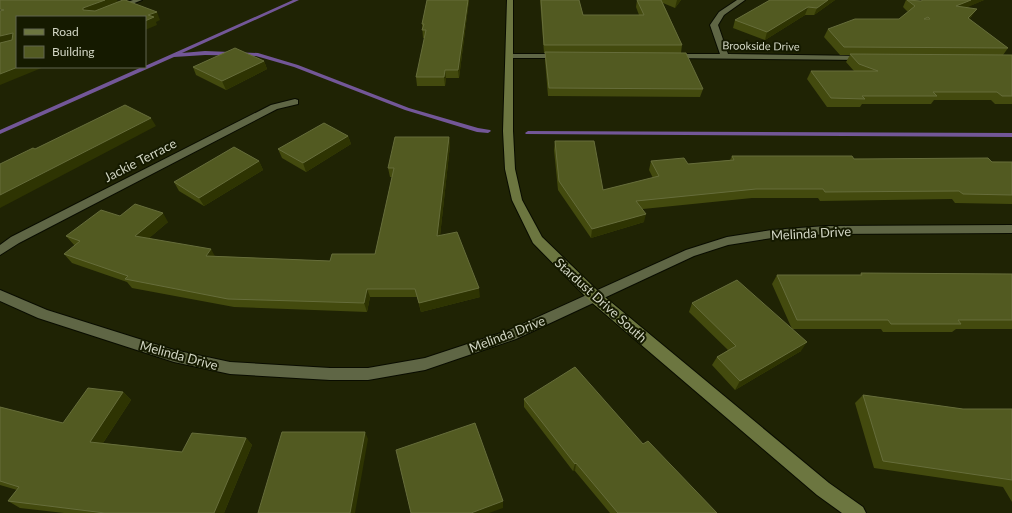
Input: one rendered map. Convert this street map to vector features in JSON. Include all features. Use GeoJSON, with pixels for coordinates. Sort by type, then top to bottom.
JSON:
{"type":"FeatureCollection","features":[{"type":"Feature","properties":{"kind":"street"},"geometry":{"type":"LineString","coordinates":[[95,16],[139,0]]}},
{"type":"Feature","properties":{"kind":"street","name":"Stardust Drive South"},"geometry":{"type":"LineString","coordinates":[[510,0],[510,169],[517,200],[537,240],[595,297],[823,489],[857,513]]}},
{"type":"Feature","properties":{"kind":"street"},"geometry":{"type":"LineString","coordinates":[[725,56],[714,25],[717,16],[742,0]]}},
{"type":"Feature","properties":{"kind":"street"},"geometry":{"type":"LineString","coordinates":[[509,56],[571,56]]}},
{"type":"Feature","properties":{"kind":"street","name":"Brookside Drive"},"geometry":{"type":"LineString","coordinates":[[663,56],[876,58]]}},
{"type":"Feature","properties":{"kind":"street","name":"Jackie Terrace"},"geometry":{"type":"LineString","coordinates":[[0,251],[15,240],[274,107],[295,102]]}},
{"type":"Feature","properties":{"kind":"street","name":"Melinda Drive"},"geometry":{"type":"LineString","coordinates":[[0,295],[43,314],[174,356],[230,368],[330,374],[368,374],[425,364],[511,336],[690,253],[727,241],[772,234],[826,230],[1012,229]]}},
{"type":"Feature","properties":{"kind":"building"},"geometry":{"type":"Polygon","coordinates":[[[0,0],[105,0],[83,8],[83,10],[95,11],[125,0],[157,12],[148,15],[154,17],[146,21],[146,16],[16,16],[16,68],[0,74],[0,43],[12,40],[13,33],[0,36],[0,11],[4,10],[0,9],[0,0]]]}},
{"type":"Feature","properties":{"kind":"building"},"geometry":{"type":"Polygon","coordinates":[[[427,0],[468,0],[458,70],[445,70],[444,77],[416,77],[426,30],[422,30],[424,24],[422,24],[427,0]]]}},
{"type":"Feature","properties":{"kind":"building"},"geometry":{"type":"Polygon","coordinates":[[[541,0],[579,0],[583,15],[644,15],[637,0],[661,0],[682,45],[544,45],[541,0]]]}},
{"type":"Feature","properties":{"kind":"building"},"geometry":{"type":"Polygon","coordinates":[[[770,0],[828,0],[817,8],[808,7],[767,32],[735,20],[770,0]]]}},
{"type":"Feature","properties":{"kind":"building"},"geometry":{"type":"Polygon","coordinates":[[[907,0],[971,0],[956,6],[977,9],[968,18],[1008,48],[844,47],[828,29],[855,19],[899,19],[915,6],[907,0]]]}},
{"type":"Feature","properties":{"kind":"building"},"geometry":{"type":"Polygon","coordinates":[[[235,48],[264,61],[222,81],[193,67],[235,48]]]}},
{"type":"Feature","properties":{"kind":"building"},"geometry":{"type":"Polygon","coordinates":[[[545,52],[686,53],[703,89],[549,88],[545,52]]]}},
{"type":"Feature","properties":{"kind":"building"},"geometry":{"type":"Polygon","coordinates":[[[850,54],[1012,55],[1012,96],[1002,96],[997,92],[933,92],[937,96],[862,96],[865,99],[831,98],[811,71],[878,71],[859,64],[850,54]]]}},
{"type":"Feature","properties":{"kind":"building"},"geometry":{"type":"Polygon","coordinates":[[[125,105],[151,118],[0,195],[0,164],[33,148],[35,149],[125,105]]]}},
{"type":"Feature","properties":{"kind":"building"},"geometry":{"type":"Polygon","coordinates":[[[324,123],[348,136],[303,163],[278,149],[324,123]]]}},
{"type":"Feature","properties":{"kind":"building"},"geometry":{"type":"Polygon","coordinates":[[[395,137],[449,137],[437,236],[457,232],[479,288],[419,303],[415,289],[367,289],[364,303],[228,299],[125,279],[128,276],[64,254],[80,241],[66,236],[101,210],[120,216],[135,204],[163,213],[135,236],[211,249],[206,256],[330,261],[332,254],[375,254],[394,168],[388,168],[395,137]]]}},
{"type":"Feature","properties":{"kind":"building"},"geometry":{"type":"Polygon","coordinates":[[[555,141],[594,141],[603,190],[659,176],[651,161],[684,158],[688,164],[734,160],[732,156],[852,156],[854,159],[988,158],[992,162],[1012,162],[1012,195],[963,194],[959,191],[825,192],[823,189],[756,189],[636,201],[646,214],[592,229],[559,181],[555,141]]]}},
{"type":"Feature","properties":{"kind":"building"},"geometry":{"type":"Polygon","coordinates":[[[234,147],[259,161],[199,198],[174,182],[234,147]]]}},
{"type":"Feature","properties":{"kind":"building"},"geometry":{"type":"Polygon","coordinates":[[[861,273],[1012,274],[1012,320],[958,320],[961,324],[891,324],[888,320],[797,320],[777,275],[862,275],[861,273]]]}},
{"type":"Feature","properties":{"kind":"building"},"geometry":{"type":"Polygon","coordinates":[[[737,280],[807,342],[740,381],[717,357],[736,346],[692,303],[737,280]]]}},
{"type":"Feature","properties":{"kind":"building"},"geometry":{"type":"Polygon","coordinates":[[[575,367],[643,444],[648,441],[717,513],[618,513],[576,463],[575,464],[524,399],[575,367]]]}},
{"type":"Feature","properties":{"kind":"building"},"geometry":{"type":"Polygon","coordinates":[[[88,388],[123,392],[90,442],[182,452],[192,433],[246,438],[214,513],[105,513],[8,501],[19,487],[0,481],[0,407],[63,423],[88,388]]]}},
{"type":"Feature","properties":{"kind":"building"},"geometry":{"type":"Polygon","coordinates":[[[863,395],[963,409],[1012,409],[1012,480],[883,461],[863,395]]]}},
{"type":"Feature","properties":{"kind":"building"},"geometry":{"type":"Polygon","coordinates":[[[475,423],[503,501],[471,513],[411,513],[396,450],[475,423]]]}},
{"type":"Feature","properties":{"kind":"building"},"geometry":{"type":"Polygon","coordinates":[[[282,432],[365,432],[350,513],[258,513],[282,432]]]}},
{"type":"Feature","properties":{"kind":"waterway"},"geometry":{"type":"LineString","coordinates":[[173,55],[297,0]]}},
{"type":"Feature","properties":{"kind":"waterway"},"geometry":{"type":"LineString","coordinates":[[173,55],[205,53],[256,54],[296,66],[407,109],[477,130],[488,131]]}},
{"type":"Feature","properties":{"kind":"waterway"},"geometry":{"type":"LineString","coordinates":[[146,67],[173,55]]}},
{"type":"Feature","properties":{"kind":"waterway"},"geometry":{"type":"LineString","coordinates":[[0,132],[144,68]]}},
{"type":"Feature","properties":{"kind":"waterway"},"geometry":{"type":"LineString","coordinates":[[528,133],[1012,135]]}}]}
